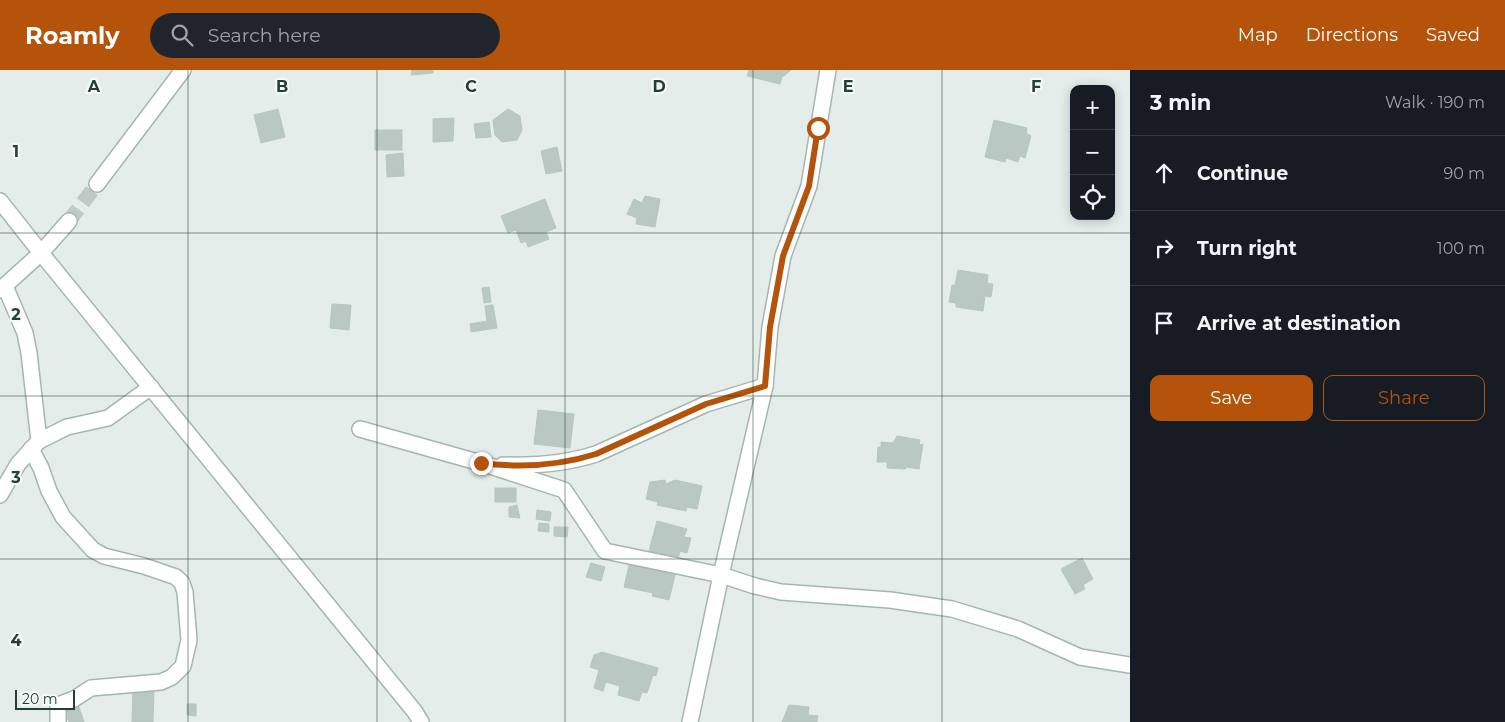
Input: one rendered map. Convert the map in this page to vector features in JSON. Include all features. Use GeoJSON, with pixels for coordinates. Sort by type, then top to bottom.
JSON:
{"type":"FeatureCollection","features":[{"type":"Feature","properties":{"kind":"street"},"geometry":{"type":"LineString","coordinates":[[96,184],[183,70]]}},
{"type":"Feature","properties":{"kind":"street"},"geometry":{"type":"LineString","coordinates":[[690,722],[721,575],[765,386],[770,327],[783,256],[809,186],[828,70]]}},
{"type":"Feature","properties":{"kind":"street"},"geometry":{"type":"LineString","coordinates":[[0,201],[402,696],[421,722]]}},
{"type":"Feature","properties":{"kind":"street"},"geometry":{"type":"LineString","coordinates":[[58,722],[58,705],[74,699],[90,688],[161,682],[172,676],[183,666],[189,640],[185,592],[182,583],[176,577],[144,566],[104,556],[93,550],[63,517],[40,468],[35,445],[29,353],[25,333],[2,288],[41,253],[69,221]]}},
{"type":"Feature","properties":{"kind":"street"},"geometry":{"type":"LineString","coordinates":[[481,463],[528,466],[557,464],[577,460],[596,454],[706,404],[765,386]]}},
{"type":"Feature","properties":{"kind":"street"},"geometry":{"type":"LineString","coordinates":[[0,495],[18,464],[35,445],[67,427],[108,418],[150,387]]}},
{"type":"Feature","properties":{"kind":"street"},"geometry":{"type":"LineString","coordinates":[[360,429],[481,463],[564,490],[605,551],[721,575],[781,592],[890,600],[952,609],[1018,629],[1080,657],[1130,665]]}},
{"type":"Feature","properties":{"kind":"building"},"geometry":{"type":"Polygon","coordinates":[[[412,70],[433,70],[433,73],[411,75],[412,70]]]}},
{"type":"Feature","properties":{"kind":"building"},"geometry":{"type":"Polygon","coordinates":[[[749,70],[791,70],[782,76],[780,84],[747,76],[749,70]]]}},
{"type":"Feature","properties":{"kind":"building"},"geometry":{"type":"Polygon","coordinates":[[[278,109],[285,137],[261,143],[254,115],[278,109]]]}},
{"type":"Feature","properties":{"kind":"building"},"geometry":{"type":"Polygon","coordinates":[[[508,109],[520,116],[522,130],[517,140],[502,142],[495,135],[493,120],[508,109]]]}},
{"type":"Feature","properties":{"kind":"building"},"geometry":{"type":"Polygon","coordinates":[[[454,118],[453,141],[433,142],[433,119],[454,118]]]}},
{"type":"Feature","properties":{"kind":"building"},"geometry":{"type":"Polygon","coordinates":[[[994,120],[1027,128],[1026,133],[1031,136],[1025,158],[1020,156],[1018,162],[1006,158],[1005,162],[985,157],[994,120]]]}},
{"type":"Feature","properties":{"kind":"building"},"geometry":{"type":"Polygon","coordinates":[[[489,122],[491,137],[476,138],[474,124],[489,122]]]}},
{"type":"Feature","properties":{"kind":"building"},"geometry":{"type":"Polygon","coordinates":[[[375,130],[402,130],[402,150],[375,150],[375,130]]]}},
{"type":"Feature","properties":{"kind":"building"},"geometry":{"type":"Polygon","coordinates":[[[557,147],[562,171],[546,174],[541,151],[557,147]]]}},
{"type":"Feature","properties":{"kind":"building"},"geometry":{"type":"Polygon","coordinates":[[[403,153],[404,176],[387,177],[386,155],[403,153]]]}},
{"type":"Feature","properties":{"kind":"building"},"geometry":{"type":"Polygon","coordinates":[[[645,196],[660,199],[655,227],[636,224],[637,218],[627,214],[634,199],[642,203],[645,196]]]}},
{"type":"Feature","properties":{"kind":"building"},"geometry":{"type":"Polygon","coordinates":[[[545,199],[556,228],[546,232],[549,239],[528,247],[526,241],[521,243],[516,230],[508,233],[501,216],[545,199]]]}},
{"type":"Feature","properties":{"kind":"building"},"geometry":{"type":"Polygon","coordinates":[[[958,270],[988,275],[987,283],[993,284],[991,297],[985,296],[983,311],[956,307],[956,303],[949,302],[952,285],[955,285],[958,270]]]}},
{"type":"Feature","properties":{"kind":"building"},"geometry":{"type":"Polygon","coordinates":[[[489,287],[491,302],[484,303],[482,288],[489,287]]]}},
{"type":"Feature","properties":{"kind":"building"},"geometry":{"type":"Polygon","coordinates":[[[332,304],[351,305],[349,330],[330,328],[332,304]]]}},
{"type":"Feature","properties":{"kind":"building"},"geometry":{"type":"Polygon","coordinates":[[[493,305],[497,328],[471,332],[470,324],[487,321],[485,306],[493,305]]]}},
{"type":"Feature","properties":{"kind":"building"},"geometry":{"type":"Polygon","coordinates":[[[538,410],[574,414],[570,448],[534,444],[538,410]]]}},
{"type":"Feature","properties":{"kind":"building"},"geometry":{"type":"Polygon","coordinates":[[[897,436],[920,440],[919,445],[923,444],[919,469],[907,467],[905,469],[887,468],[887,462],[877,462],[878,447],[881,447],[881,442],[893,443],[897,436]]]}},
{"type":"Feature","properties":{"kind":"building"},"geometry":{"type":"Polygon","coordinates":[[[665,480],[666,484],[675,480],[702,486],[697,509],[687,507],[686,511],[657,505],[658,502],[646,499],[650,482],[665,480]]]}},
{"type":"Feature","properties":{"kind":"building"},"geometry":{"type":"Polygon","coordinates":[[[495,488],[516,488],[516,502],[495,502],[495,488]]]}},
{"type":"Feature","properties":{"kind":"building"},"geometry":{"type":"Polygon","coordinates":[[[517,505],[520,518],[509,517],[509,507],[517,505]]]}},
{"type":"Feature","properties":{"kind":"building"},"geometry":{"type":"Polygon","coordinates":[[[537,510],[551,512],[550,521],[536,519],[537,510]]]}},
{"type":"Feature","properties":{"kind":"building"},"geometry":{"type":"Polygon","coordinates":[[[657,521],[687,529],[684,537],[691,538],[687,553],[680,551],[678,559],[649,551],[657,521]]]}},
{"type":"Feature","properties":{"kind":"building"},"geometry":{"type":"Polygon","coordinates":[[[539,523],[549,524],[549,532],[538,531],[539,523]]]}},
{"type":"Feature","properties":{"kind":"building"},"geometry":{"type":"Polygon","coordinates":[[[554,527],[568,527],[567,537],[554,536],[554,527]]]}},
{"type":"Feature","properties":{"kind":"building"},"geometry":{"type":"Polygon","coordinates":[[[1082,558],[1093,579],[1083,585],[1085,589],[1075,594],[1061,569],[1082,558]]]}},
{"type":"Feature","properties":{"kind":"building"},"geometry":{"type":"Polygon","coordinates":[[[630,561],[676,571],[669,600],[652,596],[653,593],[624,587],[630,561]]]}},
{"type":"Feature","properties":{"kind":"building"},"geometry":{"type":"Polygon","coordinates":[[[591,563],[605,567],[601,581],[586,577],[591,563]]]}},
{"type":"Feature","properties":{"kind":"building"},"geometry":{"type":"Polygon","coordinates":[[[602,652],[658,668],[656,676],[653,675],[647,693],[642,692],[639,701],[618,695],[620,686],[606,682],[603,691],[594,688],[599,670],[590,667],[594,655],[602,652]]]}},
{"type":"Feature","properties":{"kind":"building"},"geometry":{"type":"Polygon","coordinates":[[[133,688],[154,689],[153,722],[132,722],[133,688]]]}},
{"type":"Feature","properties":{"kind":"building"},"geometry":{"type":"Polygon","coordinates":[[[78,704],[84,722],[69,722],[63,708],[78,704]]]}},
{"type":"Feature","properties":{"kind":"building"},"geometry":{"type":"Polygon","coordinates":[[[187,704],[196,704],[196,716],[187,715],[187,704]]]}},
{"type":"Feature","properties":{"kind":"building"},"geometry":{"type":"Polygon","coordinates":[[[789,705],[809,707],[808,715],[818,716],[817,722],[782,722],[789,705]]]}},
{"type":"Feature","properties":{"kind":"tunnel"},"geometry":{"type":"LineString","coordinates":[[69,221],[97,184]]}},
{"type":"Feature","properties":{"kind":"route"},"geometry":{"type":"LineString","coordinates":[[481,463],[528,466],[557,464],[577,460],[596,454],[706,404],[765,386],[770,327],[783,256],[809,186],[818,128]]}}]}
